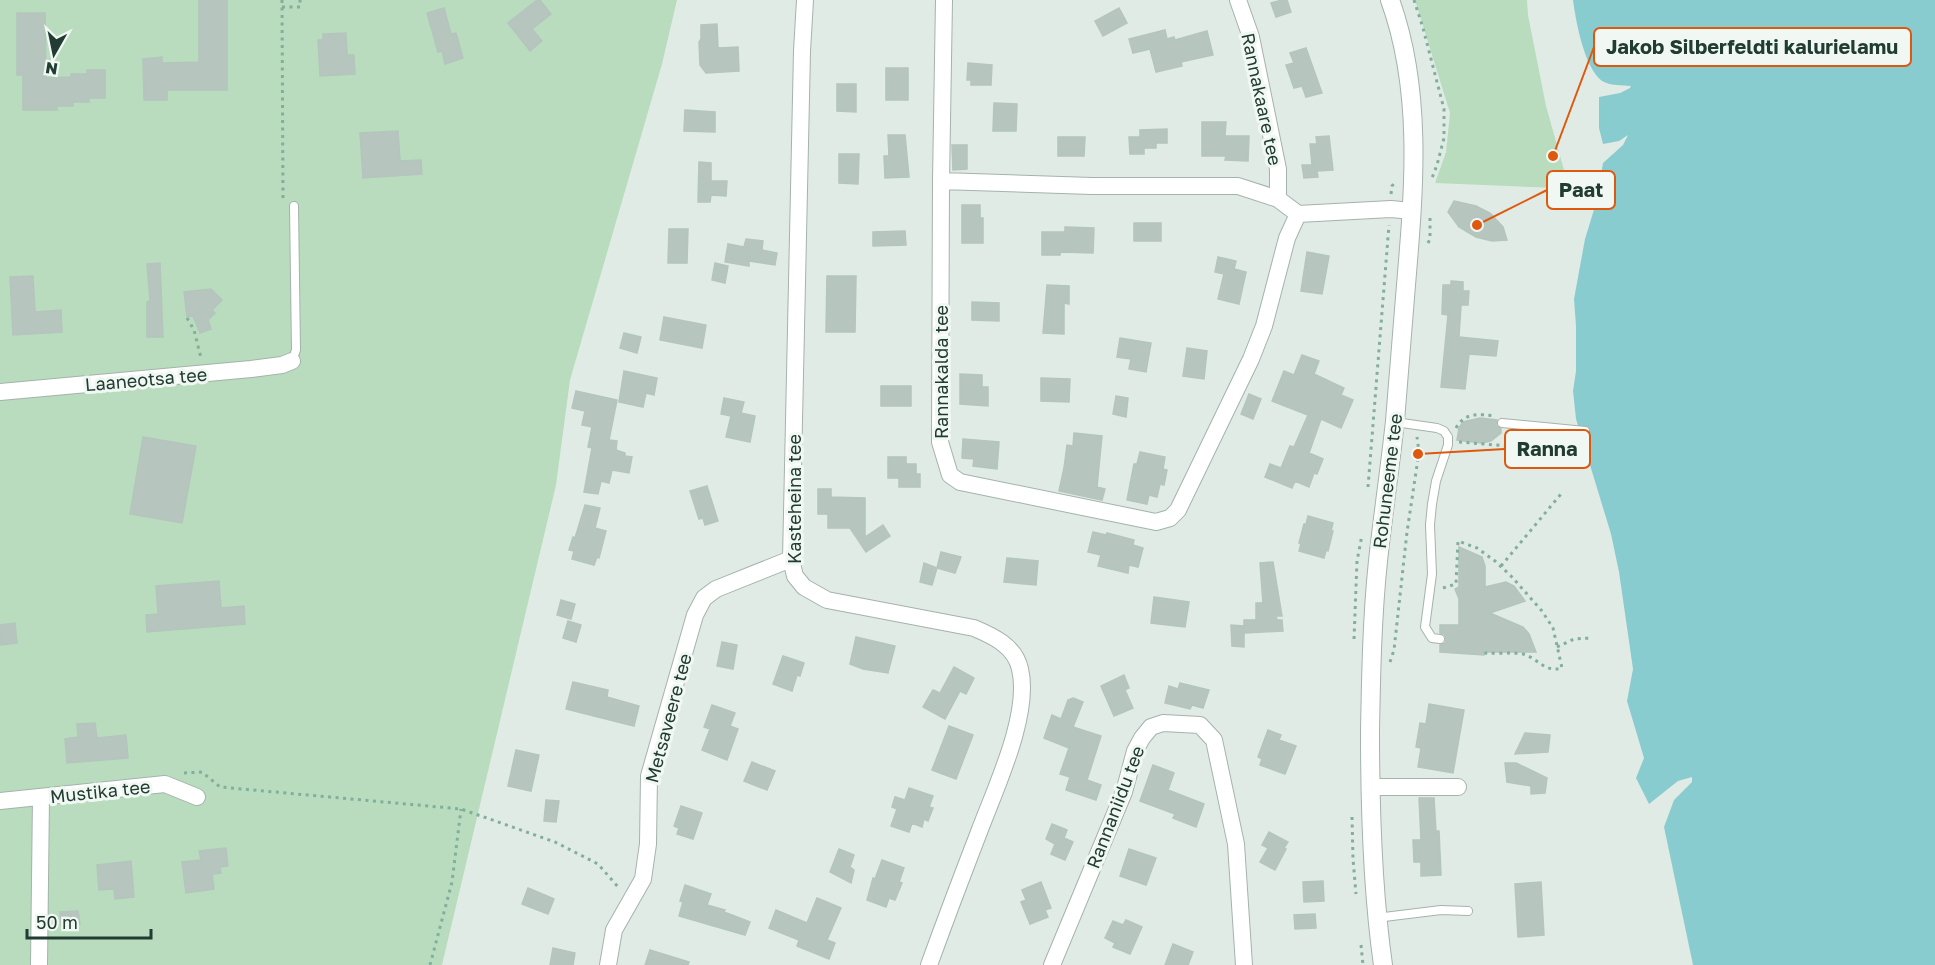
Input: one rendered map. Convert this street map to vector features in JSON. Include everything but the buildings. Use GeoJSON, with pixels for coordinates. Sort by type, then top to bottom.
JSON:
{"type":"FeatureCollection","features":[{"type":"Feature","properties":{"kind":"street","name":"Kasteheina tee"},"geometry":{"type":"LineString","coordinates":[[806,0],[802,51],[791,559],[795,576],[804,587],[827,600],[974,628],[996,637],[1011,651],[1020,669],[1022,706],[1012,745],[928,965]]}},
{"type":"Feature","properties":{"kind":"street"},"geometry":{"type":"LineString","coordinates":[[944,0],[941,182],[1092,186],[1238,186],[1278,199],[1298,214],[1391,209],[1412,211]]}},
{"type":"Feature","properties":{"kind":"street","name":"Rannakaare tee"},"geometry":{"type":"LineString","coordinates":[[1238,0],[1251,37],[1276,158],[1278,199]]}},
{"type":"Feature","properties":{"kind":"street","name":"Rohuneeme tee"},"geometry":{"type":"LineString","coordinates":[[1383,965],[1376,918],[1370,787],[1371,642],[1395,422],[1412,211],[1414,143],[1411,99],[1405,63],[1390,0]]}},
{"type":"Feature","properties":{"kind":"street","name":"Rannakalda tee"},"geometry":{"type":"LineString","coordinates":[[941,182],[940,442],[950,475],[960,482],[1156,522],[1170,518],[1178,510],[1251,359],[1264,326],[1287,238],[1298,214]]}},
{"type":"Feature","properties":{"kind":"street","name":"Laaneotsa tee"},"geometry":{"type":"LineString","coordinates":[[0,392],[251,369],[282,365],[292,361]]}},
{"type":"Feature","properties":{"kind":"street","name":"Metsaveere tee"},"geometry":{"type":"LineString","coordinates":[[608,965],[614,930],[643,879],[648,844],[649,777],[695,615],[704,598],[716,589],[791,559]]}},
{"type":"Feature","properties":{"kind":"street","name":"Rannaniidu tee"},"geometry":{"type":"LineString","coordinates":[[1052,965],[1124,792],[1135,751],[1151,728],[1163,723],[1200,725],[1214,740],[1236,844],[1244,965]]}},
{"type":"Feature","properties":{"kind":"street","name":"Mustika tee"},"geometry":{"type":"LineString","coordinates":[[0,801],[165,784],[197,797]]}},
{"type":"Feature","properties":{"kind":"street"},"geometry":{"type":"LineString","coordinates":[[1370,787],[1458,787]]}},
{"type":"Feature","properties":{"kind":"street"},"geometry":{"type":"LineString","coordinates":[[39,965],[41,797]]}},
{"type":"Feature","properties":{"kind":"lane"},"geometry":{"type":"LineString","coordinates":[[292,361],[296,350],[294,206]]}},
{"type":"Feature","properties":{"kind":"lane"},"geometry":{"type":"LineString","coordinates":[[1395,422],[1456,433]]}},
{"type":"Feature","properties":{"kind":"lane"},"geometry":{"type":"LineString","coordinates":[[1506,423],[1585,431]]}},
{"type":"Feature","properties":{"kind":"lane"},"geometry":{"type":"LineString","coordinates":[[1440,639],[1432,638],[1425,627],[1432,574],[1430,525],[1432,504],[1436,481],[1448,445],[1448,437],[1444,431]]}},
{"type":"Feature","properties":{"kind":"lane"},"geometry":{"type":"LineString","coordinates":[[1376,918],[1441,910],[1468,911]]}},
{"type":"Feature","properties":{"kind":"path"},"geometry":{"type":"LineString","coordinates":[[282,0],[283,206]]}},
{"type":"Feature","properties":{"kind":"path"},"geometry":{"type":"LineString","coordinates":[[282,7],[300,7],[300,0]]}},
{"type":"Feature","properties":{"kind":"path"},"geometry":{"type":"LineString","coordinates":[[1414,0],[1444,110],[1444,138],[1437,165],[1430,180]]}},
{"type":"Feature","properties":{"kind":"path"},"geometry":{"type":"LineString","coordinates":[[1426,248],[1430,239],[1430,215]]}},
{"type":"Feature","properties":{"kind":"path"},"geometry":{"type":"LineString","coordinates":[[187,318],[194,330],[201,359],[191,360]]}},
{"type":"Feature","properties":{"kind":"path"},"geometry":{"type":"LineString","coordinates":[[1472,415],[1505,417],[1506,423],[1508,446],[1455,442],[1458,424],[1472,415]]}},
{"type":"Feature","properties":{"kind":"path"},"geometry":{"type":"LineString","coordinates":[[1387,669],[1394,650],[1407,531],[1419,452],[1415,424]]}},
{"type":"Feature","properties":{"kind":"path"},"geometry":{"type":"LineString","coordinates":[[1501,566],[1561,494]]}},
{"type":"Feature","properties":{"kind":"path"},"geometry":{"type":"LineString","coordinates":[[1430,592],[1456,584],[1458,541],[1482,551],[1501,566],[1547,617],[1553,628],[1562,668],[1553,670],[1546,668],[1526,655],[1484,653]]}},
{"type":"Feature","properties":{"kind":"path"},"geometry":{"type":"LineString","coordinates":[[1557,647],[1574,639],[1591,638]]}},
{"type":"Feature","properties":{"kind":"path"},"geometry":{"type":"LineString","coordinates":[[181,773],[202,772],[220,787],[461,809],[555,842],[598,864],[615,886],[633,897]]}},
{"type":"Feature","properties":{"kind":"path"},"geometry":{"type":"LineString","coordinates":[[430,965],[452,882],[461,809]]}},
{"type":"Feature","properties":{"kind":"green space"},"geometry":{"type":"Polygon","coordinates":[[[0,0],[677,0],[662,64],[570,380],[556,485],[442,965],[0,965],[0,0]]]}},
{"type":"Feature","properties":{"kind":"green space"},"geometry":{"type":"Polygon","coordinates":[[[1415,0],[1527,0],[1546,106],[1566,177],[1556,188],[1435,183],[1446,152],[1450,113],[1415,0]]]}},
{"type":"Feature","properties":{"kind":"water"},"geometry":{"type":"Polygon","coordinates":[[[1573,0],[1935,0],[1935,965],[1693,965],[1664,827],[1674,800],[1692,782],[1692,777],[1678,781],[1649,804],[1636,778],[1644,758],[1627,701],[1633,669],[1619,572],[1611,534],[1576,419],[1573,391],[1576,371],[1574,299],[1603,163],[1623,145],[1628,135],[1619,141],[1603,144],[1599,128],[1599,97],[1620,93],[1631,86],[1602,81],[1590,66],[1582,44],[1573,0]]]}},
{"type":"Feature","properties":{"kind":"place","name":"Jakob Silberfeldti kalurielamu"},"geometry":{"type":"Point","coordinates":[1553,156]}},
{"type":"Feature","properties":{"kind":"place","name":"Paat"},"geometry":{"type":"Point","coordinates":[1477,225]}},
{"type":"Feature","properties":{"kind":"place","name":"Ranna"},"geometry":{"type":"Point","coordinates":[1418,454]}}]}
